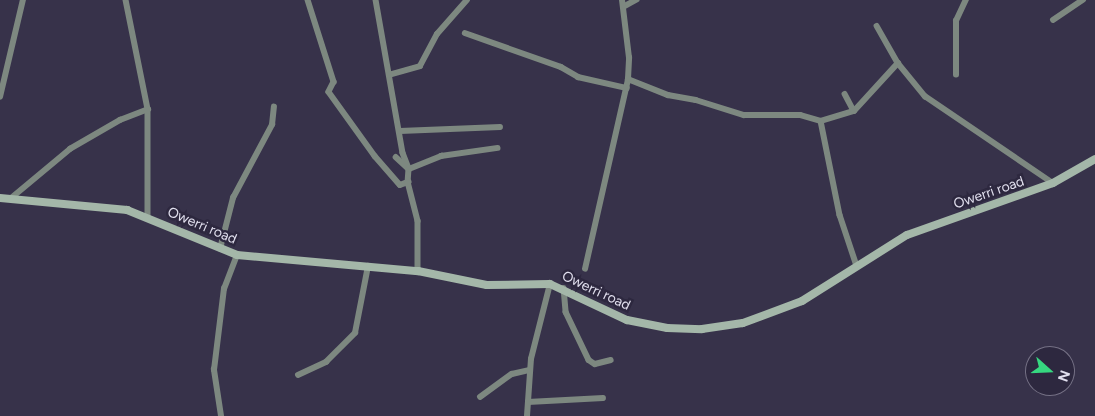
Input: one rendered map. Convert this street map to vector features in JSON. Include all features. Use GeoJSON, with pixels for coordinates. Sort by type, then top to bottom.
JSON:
{"type":"FeatureCollection","features":[{"type":"Feature","properties":{"kind":"main road","name":"Owerri road"},"geometry":{"type":"LineString","coordinates":[[0,198],[115,208],[148,217],[237,255],[418,271],[487,285],[550,284],[564,288],[627,320],[667,328],[716,328],[743,324],[802,301],[908,235],[1053,183],[1095,158]]}},
{"type":"Feature","properties":{"kind":"street"},"geometry":{"type":"LineString","coordinates":[[0,98],[23,0]]}},
{"type":"Feature","properties":{"kind":"street"},"geometry":{"type":"LineString","coordinates":[[126,0],[148,109],[148,217]]}},
{"type":"Feature","properties":{"kind":"street"},"geometry":{"type":"LineString","coordinates":[[308,0],[334,82],[329,92],[400,185],[408,182]]}},
{"type":"Feature","properties":{"kind":"street"},"geometry":{"type":"LineString","coordinates":[[376,0],[400,131],[409,169],[408,182],[418,221],[418,271]]}},
{"type":"Feature","properties":{"kind":"street"},"geometry":{"type":"LineString","coordinates":[[390,75],[420,66],[438,34],[467,0]]}},
{"type":"Feature","properties":{"kind":"street"},"geometry":{"type":"LineString","coordinates":[[585,269],[627,88],[625,6],[622,0]]}},
{"type":"Feature","properties":{"kind":"street"},"geometry":{"type":"LineString","coordinates":[[625,6],[636,0]]}},
{"type":"Feature","properties":{"kind":"street"},"geometry":{"type":"LineString","coordinates":[[956,75],[956,21],[966,0]]}},
{"type":"Feature","properties":{"kind":"street"},"geometry":{"type":"LineString","coordinates":[[1053,20],[1083,0]]}},
{"type":"Feature","properties":{"kind":"street"},"geometry":{"type":"LineString","coordinates":[[876,26],[898,63],[925,96],[1053,183]]}},
{"type":"Feature","properties":{"kind":"street"},"geometry":{"type":"LineString","coordinates":[[465,33],[561,67],[578,77],[627,88]]}},
{"type":"Feature","properties":{"kind":"street"},"geometry":{"type":"LineString","coordinates":[[628,79],[668,95],[696,100],[744,115],[800,115],[821,121],[854,111],[898,63]]}},
{"type":"Feature","properties":{"kind":"street"},"geometry":{"type":"LineString","coordinates":[[846,94],[854,111]]}},
{"type":"Feature","properties":{"kind":"street"},"geometry":{"type":"LineString","coordinates":[[220,249],[233,198],[272,125],[274,107]]}},
{"type":"Feature","properties":{"kind":"street"},"geometry":{"type":"LineString","coordinates":[[10,199],[70,149],[120,120],[148,109]]}},
{"type":"Feature","properties":{"kind":"street"},"geometry":{"type":"LineString","coordinates":[[821,121],[840,215],[857,266]]}},
{"type":"Feature","properties":{"kind":"street"},"geometry":{"type":"LineString","coordinates":[[400,131],[500,127]]}},
{"type":"Feature","properties":{"kind":"street"},"geometry":{"type":"LineString","coordinates":[[409,169],[441,156],[497,148]]}},
{"type":"Feature","properties":{"kind":"street"},"geometry":{"type":"LineString","coordinates":[[396,158],[409,169]]}},
{"type":"Feature","properties":{"kind":"street"},"geometry":{"type":"LineString","coordinates":[[221,416],[214,370],[224,290],[237,255]]}},
{"type":"Feature","properties":{"kind":"street"},"geometry":{"type":"LineString","coordinates":[[298,376],[326,362],[355,333],[368,266]]}},
{"type":"Feature","properties":{"kind":"street"},"geometry":{"type":"LineString","coordinates":[[527,416],[530,370],[538,322],[550,284]]}},
{"type":"Feature","properties":{"kind":"street"},"geometry":{"type":"LineString","coordinates":[[564,288],[566,312],[589,360],[595,364],[611,360]]}},
{"type":"Feature","properties":{"kind":"street"},"geometry":{"type":"LineString","coordinates":[[480,397],[512,374],[530,370]]}},
{"type":"Feature","properties":{"kind":"street"},"geometry":{"type":"LineString","coordinates":[[528,402],[604,398]]}}]}
